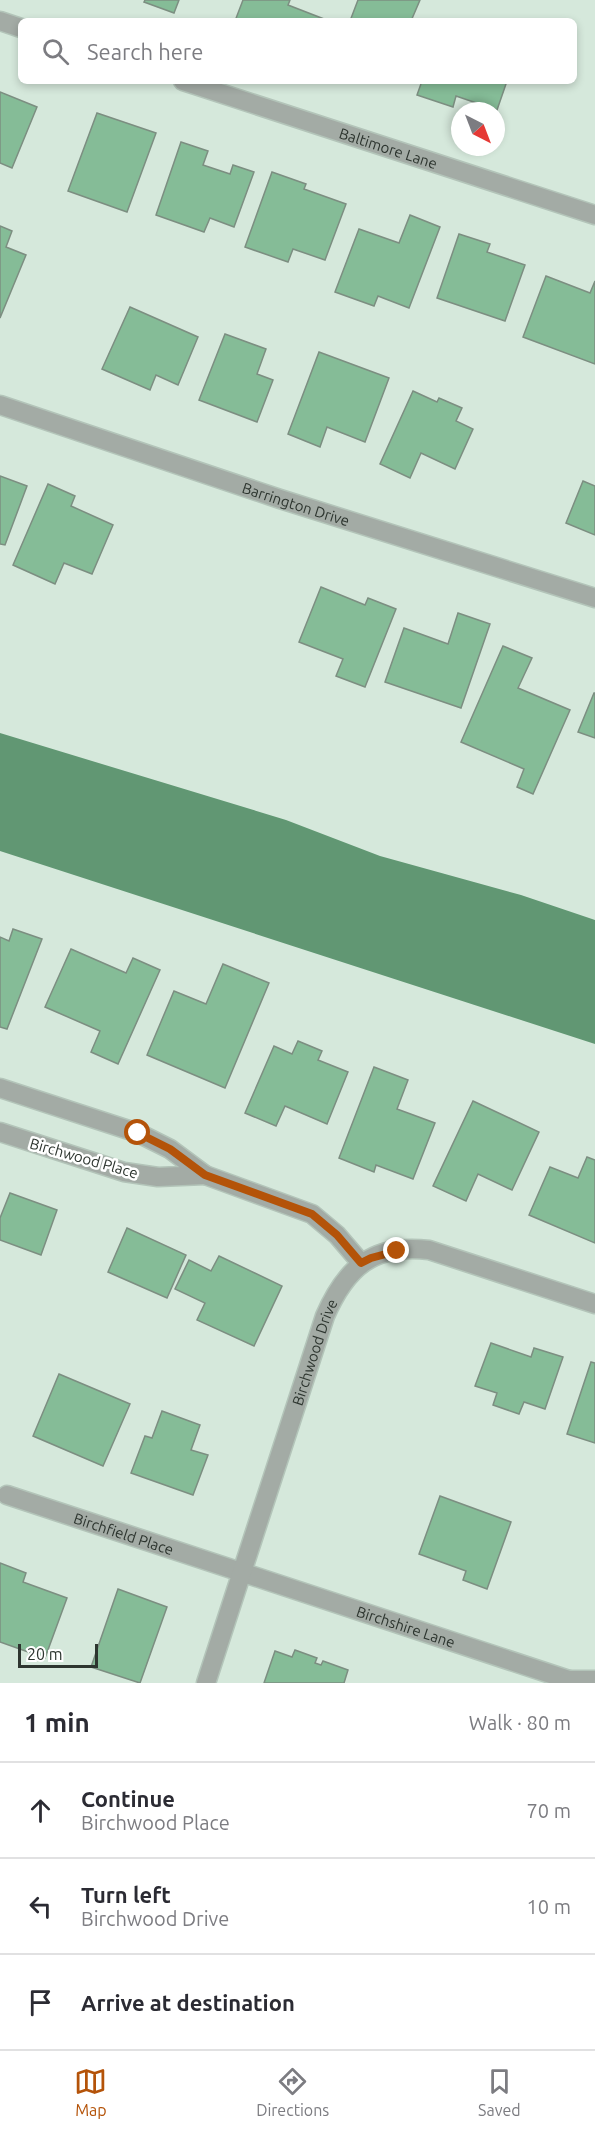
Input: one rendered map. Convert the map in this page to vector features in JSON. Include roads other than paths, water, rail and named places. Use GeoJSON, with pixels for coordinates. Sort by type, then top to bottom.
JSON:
{"type":"FeatureCollection","features":[{"type":"Feature","properties":{"kind":"street"},"geometry":{"type":"LineString","coordinates":[[0,21],[18,27]]}},
{"type":"Feature","properties":{"kind":"street","name":"Baltimore Lane"},"geometry":{"type":"LineString","coordinates":[[192,84],[595,215]]}},
{"type":"Feature","properties":{"kind":"street","name":"Barrington Drive"},"geometry":{"type":"LineString","coordinates":[[0,405],[280,499],[595,598]]}},
{"type":"Feature","properties":{"kind":"street","name":"Birchwood Place"},"geometry":{"type":"LineString","coordinates":[[0,1088],[138,1133],[170,1149],[205,1175],[312,1214],[337,1235],[361,1263]]}},
{"type":"Feature","properties":{"kind":"street","name":"Birchwood Place"},"geometry":{"type":"LineString","coordinates":[[0,1132],[124,1172],[158,1177],[205,1175]]}},
{"type":"Feature","properties":{"kind":"street","name":"Birchwood Drive"},"geometry":{"type":"LineString","coordinates":[[206,1683],[325,1316],[339,1287],[361,1263],[397,1251],[429,1250],[595,1304]]}},
{"type":"Feature","properties":{"kind":"street","name":"Birchfield Place"},"geometry":{"type":"LineString","coordinates":[[2,1494],[242,1572]]}},
{"type":"Feature","properties":{"kind":"street","name":"Birchshire Lane"},"geometry":{"type":"LineString","coordinates":[[242,1572],[571,1681],[595,1680]]}}]}
